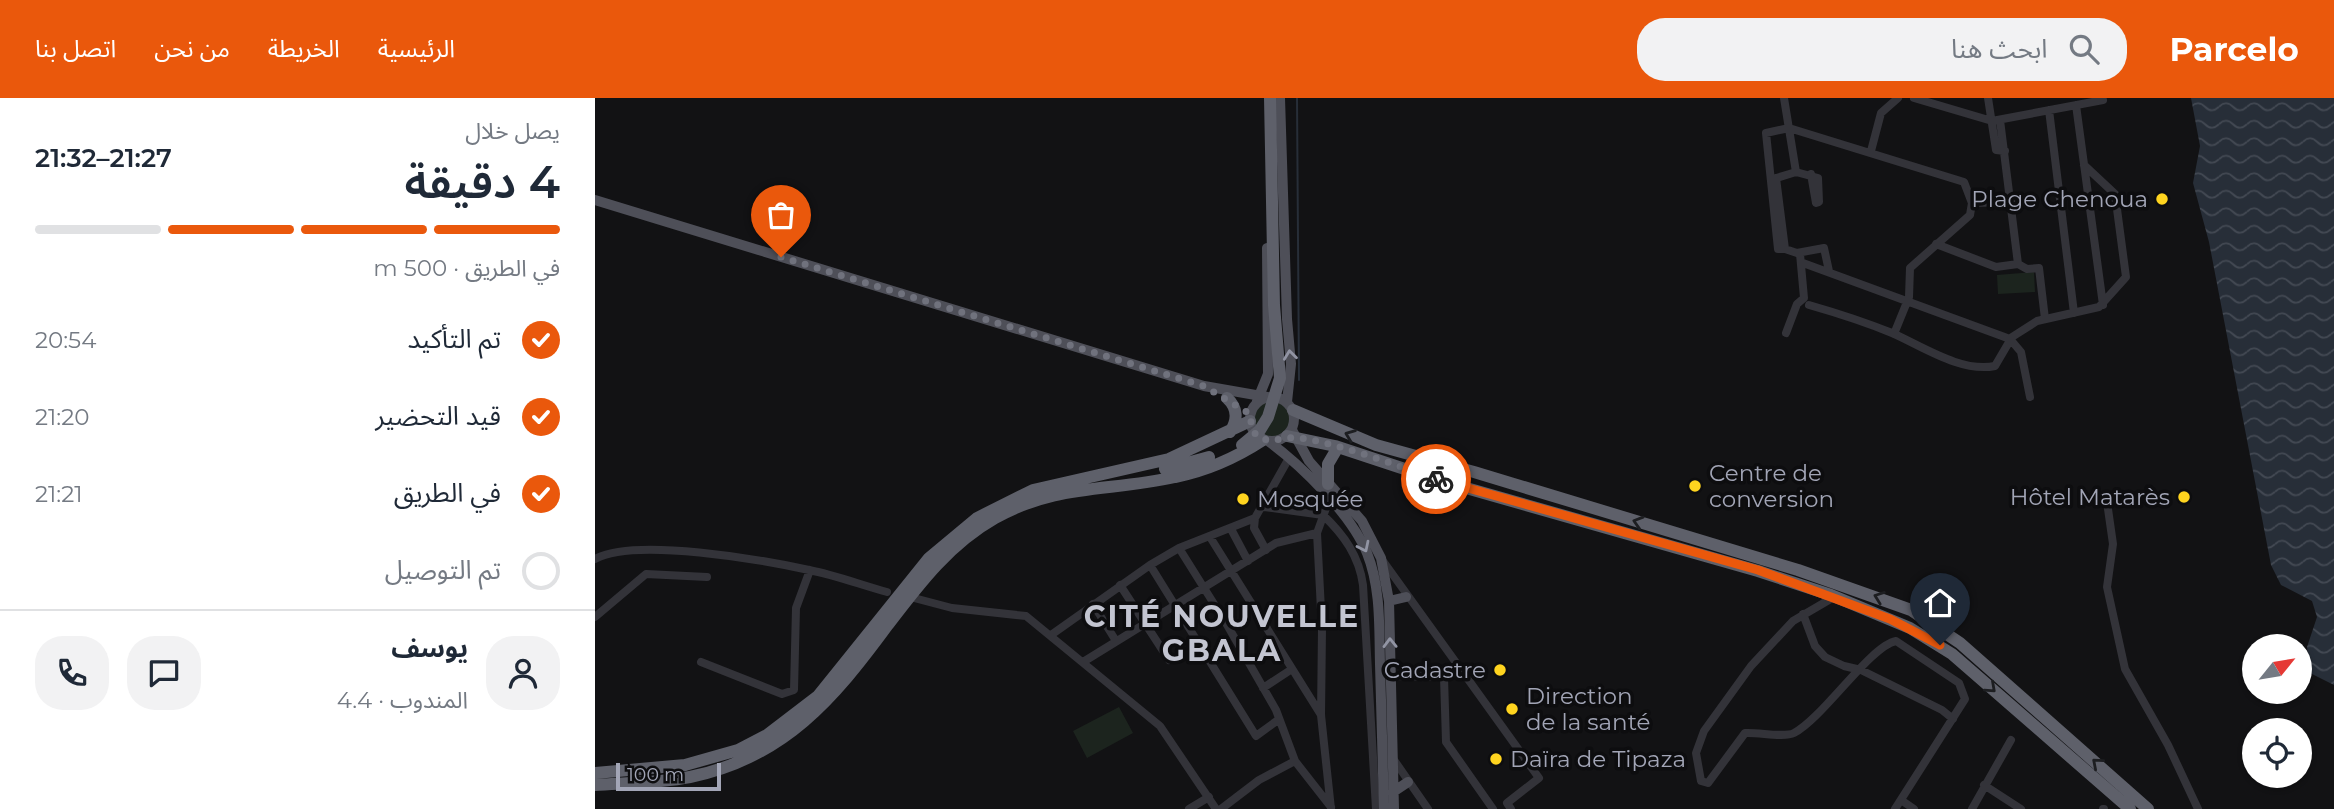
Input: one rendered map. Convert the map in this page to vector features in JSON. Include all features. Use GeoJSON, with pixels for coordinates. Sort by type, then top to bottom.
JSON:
{"type":"FeatureCollection","features":[{"type":"Feature","properties":{"kind":"highway"},"geometry":{"type":"LineString","coordinates":[[1119,484],[1239,447],[1260,430],[1279,389],[1269,98]]}},
{"type":"Feature","properties":{"kind":"highway"},"geometry":{"type":"LineString","coordinates":[[1274,192],[1280,124]]}},
{"type":"Feature","properties":{"kind":"highway"},"geometry":{"type":"LineString","coordinates":[[1227,398],[1236,412],[1235,423],[1230,432]]}},
{"type":"Feature","properties":{"kind":"highway"},"geometry":{"type":"LineString","coordinates":[[1290,406],[1423,461],[1473,472],[1798,570],[1911,610],[1960,643],[2148,809]]}},
{"type":"Feature","properties":{"kind":"highway"},"geometry":{"type":"LineString","coordinates":[[595,773],[685,765],[729,753],[767,735],[799,713],[834,679],[915,573],[958,530],[996,507],[1033,490],[1169,458],[1230,432],[1250,418]]}},
{"type":"Feature","properties":{"kind":"highway"},"geometry":{"type":"LineString","coordinates":[[1291,434],[1438,480],[1758,570],[1910,628],[1952,654],[2130,809]]}},
{"type":"Feature","properties":{"kind":"highway"},"geometry":{"type":"LineString","coordinates":[[595,785],[691,777],[746,758],[770,746],[811,718],[831,698],[948,551],[994,519],[1039,498],[1068,490],[1175,477],[1230,458],[1265,441]]}},
{"type":"Feature","properties":{"kind":"highway"},"geometry":{"type":"LineString","coordinates":[[1328,484],[1328,464],[1338,447]]}},
{"type":"Feature","properties":{"kind":"highway"},"geometry":{"type":"LineString","coordinates":[[1112,472],[1165,469]]}},
{"type":"Feature","properties":{"kind":"main road"},"geometry":{"type":"LineString","coordinates":[[1250,418],[1261,399],[1268,374],[1269,98]]}},
{"type":"Feature","properties":{"kind":"main road"},"geometry":{"type":"LineString","coordinates":[[1280,98],[1291,434],[1303,454],[1361,521],[1381,558],[1389,601],[1394,809]]}},
{"type":"Feature","properties":{"kind":"main road"},"geometry":{"type":"LineString","coordinates":[[595,200],[1204,386],[1290,406]]}},
{"type":"Feature","properties":{"kind":"main road"},"geometry":{"type":"LineString","coordinates":[[1204,386],[1227,398],[1250,418],[1252,430],[1289,458],[1361,539],[1375,576],[1384,809]]}},
{"type":"Feature","properties":{"kind":"main road"},"geometry":{"type":"LineString","coordinates":[[1265,441],[1291,434]]}},
{"type":"Feature","properties":{"kind":"main road"},"geometry":{"type":"LineString","coordinates":[[1389,601],[1406,597]]}},
{"type":"Feature","properties":{"kind":"main road"},"geometry":{"type":"LineString","coordinates":[[1393,792],[1409,782]]}},
{"type":"Feature","properties":{"kind":"street"},"geometry":{"type":"LineString","coordinates":[[1784,98],[1796,172]]}},
{"type":"Feature","properties":{"kind":"street"},"geometry":{"type":"LineString","coordinates":[[1871,151],[1881,113],[1898,98]]}},
{"type":"Feature","properties":{"kind":"street"},"geometry":{"type":"LineString","coordinates":[[1914,98],[1996,121],[2103,100]]}},
{"type":"Feature","properties":{"kind":"street"},"geometry":{"type":"LineString","coordinates":[[1988,98],[1996,121],[1996,150],[2005,151],[2018,264]]}},
{"type":"Feature","properties":{"kind":"street"},"geometry":{"type":"LineString","coordinates":[[2076,105],[2103,305]]}},
{"type":"Feature","properties":{"kind":"street"},"geometry":{"type":"LineString","coordinates":[[2049,110],[2074,313]]}},
{"type":"Feature","properties":{"kind":"street"},"geometry":{"type":"LineString","coordinates":[[1829,271],[1824,248],[1797,253],[1778,249],[1775,179],[1766,133],[1789,128],[1871,151],[1961,180],[1967,185],[1972,203],[1969,217],[1910,268],[1907,299],[1894,334]]}},
{"type":"Feature","properties":{"kind":"street"},"geometry":{"type":"LineString","coordinates":[[1786,333],[1797,304],[1806,301],[1951,359],[1983,367],[1997,365],[2010,339],[2033,323],[2103,305],[2124,280],[2126,269],[2115,194],[2084,165]]}},
{"type":"Feature","properties":{"kind":"street"},"geometry":{"type":"LineString","coordinates":[[1775,179],[1796,172],[1811,174]]}},
{"type":"Feature","properties":{"kind":"street"},"geometry":{"type":"LineString","coordinates":[[1972,203],[2011,202]]}},
{"type":"Feature","properties":{"kind":"street"},"geometry":{"type":"LineString","coordinates":[[1936,244],[1996,267],[2018,264],[2027,269],[2039,268],[2045,319]]}},
{"type":"Feature","properties":{"kind":"street"},"geometry":{"type":"LineString","coordinates":[[1797,253],[1803,263],[1806,301]]}},
{"type":"Feature","properties":{"kind":"street"},"geometry":{"type":"LineString","coordinates":[[1803,263],[2010,339],[2021,352],[2030,397]]}},
{"type":"Feature","properties":{"kind":"street"},"geometry":{"type":"LineString","coordinates":[[1051,635],[1120,585],[1179,548],[1255,518],[1264,507],[1289,458]]}},
{"type":"Feature","properties":{"kind":"street"},"geometry":{"type":"LineString","coordinates":[[1329,500],[1317,533],[1322,629],[1321,715],[1331,808]]}},
{"type":"Feature","properties":{"kind":"street"},"geometry":{"type":"LineString","coordinates":[[2107,502],[2113,544],[2107,587],[2125,668],[2168,745],[2198,809]]}},
{"type":"Feature","properties":{"kind":"street"},"geometry":{"type":"LineString","coordinates":[[1264,507],[1323,514],[1348,543],[1361,575],[1376,809]]}},
{"type":"Feature","properties":{"kind":"street"},"geometry":{"type":"LineString","coordinates":[[1255,518],[1254,528],[1266,550]]}},
{"type":"Feature","properties":{"kind":"street"},"geometry":{"type":"LineString","coordinates":[[1231,529],[1248,561]]}},
{"type":"Feature","properties":{"kind":"street"},"geometry":{"type":"LineString","coordinates":[[1083,662],[1276,543],[1317,533]]}},
{"type":"Feature","properties":{"kind":"street"},"geometry":{"type":"LineString","coordinates":[[1210,537],[1321,715]]}},
{"type":"Feature","properties":{"kind":"street"},"geometry":{"type":"LineString","coordinates":[[1179,548],[1276,710],[1295,761],[1331,808]]}},
{"type":"Feature","properties":{"kind":"street"},"geometry":{"type":"LineString","coordinates":[[597,557],[664,551],[810,570],[887,592]]}},
{"type":"Feature","properties":{"kind":"street"},"geometry":{"type":"LineString","coordinates":[[1381,558],[1406,597],[1539,778],[1509,806],[1495,809],[1446,742],[1444,677]]}},
{"type":"Feature","properties":{"kind":"street"},"geometry":{"type":"LineString","coordinates":[[1150,565],[1256,736],[1278,720]]}},
{"type":"Feature","properties":{"kind":"street"},"geometry":{"type":"LineString","coordinates":[[701,662],[782,694],[795,690],[796,608],[810,570]]}},
{"type":"Feature","properties":{"kind":"street"},"geometry":{"type":"LineString","coordinates":[[595,617],[646,574],[706,577]]}},
{"type":"Feature","properties":{"kind":"street"},"geometry":{"type":"LineString","coordinates":[[1120,585],[1169,660]]}},
{"type":"Feature","properties":{"kind":"street"},"geometry":{"type":"LineString","coordinates":[[1834,597],[1823,606],[1803,614],[1751,666],[1704,732],[1696,753],[1701,781],[1708,783],[1745,733],[1765,732],[1780,736],[1794,733],[1861,670],[1881,647],[1896,641],[1959,683],[1965,699],[1895,809]]}},
{"type":"Feature","properties":{"kind":"street"},"geometry":{"type":"LineString","coordinates":[[914,598],[952,608],[1026,616],[1160,726],[1219,809],[1259,780],[1295,761]]}},
{"type":"Feature","properties":{"kind":"street"},"geometry":{"type":"LineString","coordinates":[[1093,604],[1116,641]]}},
{"type":"Feature","properties":{"kind":"street"},"geometry":{"type":"LineString","coordinates":[[1803,614],[1815,646],[1825,657],[1861,670],[1942,710],[1953,719]]}},
{"type":"Feature","properties":{"kind":"street"},"geometry":{"type":"LineString","coordinates":[[1391,676],[1444,677],[1458,667]]}},
{"type":"Feature","properties":{"kind":"street"},"geometry":{"type":"LineString","coordinates":[[1263,688],[1292,670]]}},
{"type":"Feature","properties":{"kind":"street"},"geometry":{"type":"LineString","coordinates":[[1972,809],[2011,740]]}},
{"type":"Feature","properties":{"kind":"street"},"geometry":{"type":"LineString","coordinates":[[1393,758],[1428,809]]}},
{"type":"Feature","properties":{"kind":"street"},"geometry":{"type":"LineString","coordinates":[[1984,785],[2021,809]]}},
{"type":"Feature","properties":{"kind":"street"},"geometry":{"type":"LineString","coordinates":[[1189,809],[1209,797]]}},
{"type":"Feature","properties":{"kind":"street"},"geometry":{"type":"LineString","coordinates":[[1901,800],[1914,809]]}},
{"type":"Feature","properties":{"kind":"shaded area"},"geometry":{"type":"Polygon","coordinates":[[[2034,272],[2035,292],[1998,294],[1997,275],[2034,272]]]}},
{"type":"Feature","properties":{"kind":"shaded area"},"geometry":{"type":"Polygon","coordinates":[[[1272,401],[1285,406],[1290,419],[1285,432],[1272,437],[1259,432],[1254,419],[1259,406],[1272,401]]]}},
{"type":"Feature","properties":{"kind":"shaded area"},"geometry":{"type":"Polygon","coordinates":[[[1119,707],[1133,733],[1087,758],[1073,731],[1119,707]]]}},
{"type":"Feature","properties":{"kind":"water"},"geometry":{"type":"Polygon","coordinates":[[[2191,98],[2334,98],[2334,685],[2312,674],[2311,634],[2317,617],[2312,601],[2281,585],[2271,565],[2209,242],[2193,183],[2200,146],[2191,98]]]}},
{"type":"Feature","properties":{"kind":"waterway"},"geometry":{"type":"LineString","coordinates":[[1297,98],[1299,380]]}},
{"type":"Feature","properties":{"kind":"way so far"},"geometry":{"type":"LineString","coordinates":[[781,257],[1204,386],[1235,402],[1250,414],[1252,430],[1265,441],[1278,441],[1287,436],[1322,443],[1436,479]]}},
{"type":"Feature","properties":{"kind":"place","name":"Plage Chenoua"},"geometry":{"type":"Point","coordinates":[2162,199]}},
{"type":"Feature","properties":{"kind":"place","name":"Centre de conversion"},"geometry":{"type":"Point","coordinates":[1695,486]}},
{"type":"Feature","properties":{"kind":"place","name":"Hôtel Matarès"},"geometry":{"type":"Point","coordinates":[2184,497]}},
{"type":"Feature","properties":{"kind":"place","name":"Mosquée"},"geometry":{"type":"Point","coordinates":[1243,499]}},
{"type":"Feature","properties":{"kind":"place","name":"Cadastre"},"geometry":{"type":"Point","coordinates":[1500,670]}},
{"type":"Feature","properties":{"kind":"place","name":"Direction de la santé"},"geometry":{"type":"Point","coordinates":[1512,709]}},
{"type":"Feature","properties":{"kind":"place","name":"Daïra de Tipaza"},"geometry":{"type":"Point","coordinates":[1496,759]}},
{"type":"Feature","properties":{"kind":"district","name":"CITÉ NOUVELLE GBALA"},"geometry":{"type":"Point","coordinates":[1222,633]}},
{"type":"Feature","properties":{"kind":"route"},"geometry":{"type":"LineString","coordinates":[[1436,479],[1758,570],[1890,619],[1940,645]]}}]}
